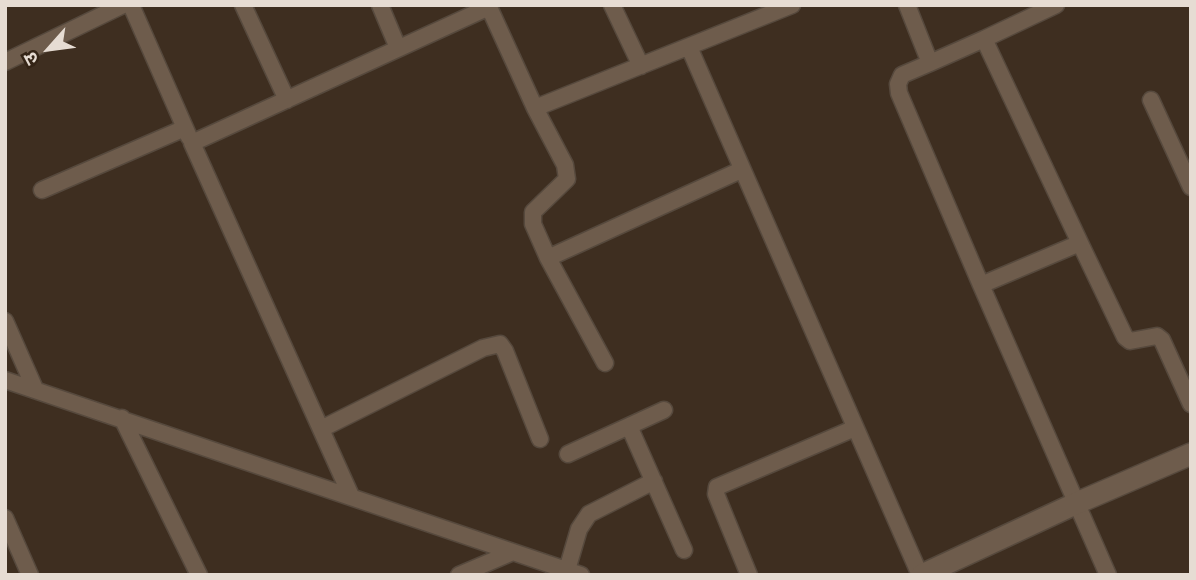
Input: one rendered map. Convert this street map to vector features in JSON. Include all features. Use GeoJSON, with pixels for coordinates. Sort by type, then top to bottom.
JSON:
{"type":"FeatureCollection","features":[{"type":"Feature","properties":{"kind":"street"},"geometry":{"type":"LineString","coordinates":[[5,62],[123,5]]}},
{"type":"Feature","properties":{"kind":"street"},"geometry":{"type":"LineString","coordinates":[[131,5],[351,496]]}},
{"type":"Feature","properties":{"kind":"street"},"geometry":{"type":"LineString","coordinates":[[243,5],[287,100]]}},
{"type":"Feature","properties":{"kind":"street"},"geometry":{"type":"LineString","coordinates":[[380,5],[398,48]]}},
{"type":"Feature","properties":{"kind":"street"},"geometry":{"type":"LineString","coordinates":[[612,5],[641,66]]}},
{"type":"Feature","properties":{"kind":"street"},"geometry":{"type":"LineString","coordinates":[[535,108],[792,5]]}},
{"type":"Feature","properties":{"kind":"street"},"geometry":{"type":"LineString","coordinates":[[907,5],[930,62]]}},
{"type":"Feature","properties":{"kind":"street"},"geometry":{"type":"LineString","coordinates":[[1056,5],[902,75],[898,84],[899,93],[981,285],[1108,575]]}},
{"type":"Feature","properties":{"kind":"street"},"geometry":{"type":"LineString","coordinates":[[42,190],[287,100],[488,6],[535,108],[565,164],[567,178],[533,212],[533,224],[548,258],[605,363]]}},
{"type":"Feature","properties":{"kind":"street"},"geometry":{"type":"LineString","coordinates":[[984,39],[1125,337],[1130,341],[1157,336],[1162,340],[1191,404]]}},
{"type":"Feature","properties":{"kind":"street"},"geometry":{"type":"LineString","coordinates":[[690,47],[741,170],[921,575],[1191,454]]}},
{"type":"Feature","properties":{"kind":"street"},"geometry":{"type":"LineString","coordinates":[[1151,100],[1191,187]]}},
{"type":"Feature","properties":{"kind":"street"},"geometry":{"type":"LineString","coordinates":[[548,258],[741,170]]}},
{"type":"Feature","properties":{"kind":"street"},"geometry":{"type":"LineString","coordinates":[[981,285],[1080,243]]}},
{"type":"Feature","properties":{"kind":"street"},"geometry":{"type":"LineString","coordinates":[[5,321],[35,389]]}},
{"type":"Feature","properties":{"kind":"street"},"geometry":{"type":"LineString","coordinates":[[321,429],[483,348],[499,344],[505,351],[541,439]]}},
{"type":"Feature","properties":{"kind":"street"},"geometry":{"type":"LineString","coordinates":[[5,380],[574,572],[579,529],[589,514],[654,481]]}},
{"type":"Feature","properties":{"kind":"street"},"geometry":{"type":"LineString","coordinates":[[568,454],[664,411]]}},
{"type":"Feature","properties":{"kind":"street"},"geometry":{"type":"LineString","coordinates":[[122,418],[200,575]]}},
{"type":"Feature","properties":{"kind":"street"},"geometry":{"type":"LineString","coordinates":[[629,426],[684,550]]}},
{"type":"Feature","properties":{"kind":"street"},"geometry":{"type":"LineString","coordinates":[[749,575],[716,494],[717,487],[855,428]]}},
{"type":"Feature","properties":{"kind":"street"},"geometry":{"type":"LineString","coordinates":[[5,518],[30,575]]}},
{"type":"Feature","properties":{"kind":"street"},"geometry":{"type":"LineString","coordinates":[[459,575],[513,552]]}}]}
